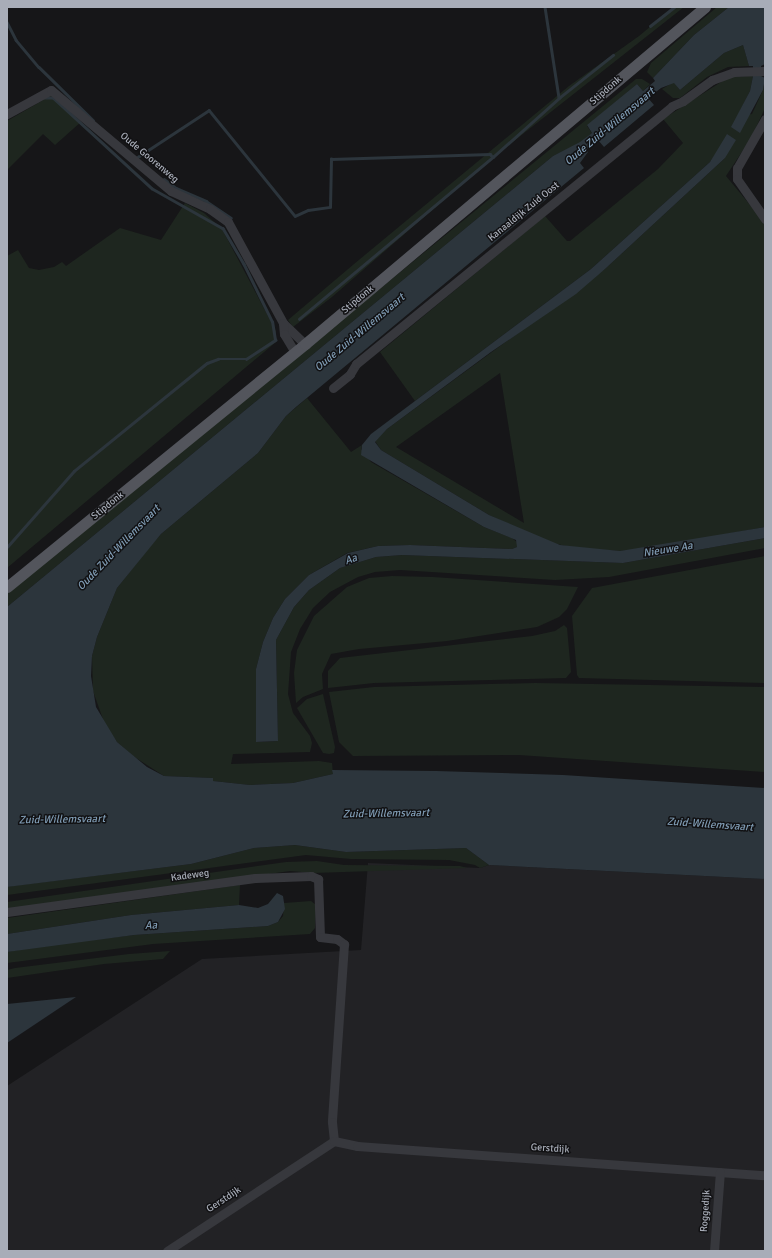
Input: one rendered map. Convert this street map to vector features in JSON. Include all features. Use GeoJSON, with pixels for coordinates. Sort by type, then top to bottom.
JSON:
{"type":"FeatureCollection","features":[{"type":"Feature","properties":{"kind":"main road","name":"Stipdonk"},"geometry":{"type":"LineString","coordinates":[[7,587],[305,344],[705,7]]}},
{"type":"Feature","properties":{"kind":"street","name":"Kanaaldijk Zuid Oost"},"geometry":{"type":"LineString","coordinates":[[333,388],[350,374],[356,364],[672,106],[683,101],[712,80],[734,72],[760,71]]}},
{"type":"Feature","properties":{"kind":"street","name":"Oude Goorenweg"},"geometry":{"type":"LineString","coordinates":[[7,114],[51,90],[171,191],[210,209],[228,222],[283,323],[305,344]]}},
{"type":"Feature","properties":{"kind":"street"},"geometry":{"type":"LineString","coordinates":[[765,120],[737,168],[737,179],[765,219]]}},
{"type":"Feature","properties":{"kind":"street","name":"Oude Goorenweg"},"geometry":{"type":"LineString","coordinates":[[283,323],[284,334],[295,352]]}},
{"type":"Feature","properties":{"kind":"street","name":"Kadeweg"},"geometry":{"type":"LineString","coordinates":[[7,912],[255,878],[311,876],[318,879],[320,937],[337,939],[344,944],[332,1122],[334,1142]]}},
{"type":"Feature","properties":{"kind":"street","name":"Gerstdijk"},"geometry":{"type":"LineString","coordinates":[[167,1251],[334,1142],[357,1146],[765,1175]]}},
{"type":"Feature","properties":{"kind":"street","name":"Roggedijk"},"geometry":{"type":"LineString","coordinates":[[714,1251],[720,1172]]}},
{"type":"Feature","properties":{"kind":"shaded area"},"geometry":{"type":"Polygon","coordinates":[[[674,7],[684,7],[485,164],[332,297],[293,327],[288,320],[354,264],[569,86],[639,36],[674,7]]]}},
{"type":"Feature","properties":{"kind":"shaded area"},"geometry":{"type":"Polygon","coordinates":[[[717,7],[729,7],[694,35],[653,78],[647,72],[651,63],[717,7]]]}},
{"type":"Feature","properties":{"kind":"shaded area"},"geometry":{"type":"Polygon","coordinates":[[[743,45],[749,66],[728,67],[707,77],[680,98],[673,98],[662,89],[674,82],[680,90],[724,53],[743,45]]]}},
{"type":"Feature","properties":{"kind":"shaded area"},"geometry":{"type":"Polygon","coordinates":[[[753,76],[750,91],[738,115],[752,114],[763,90],[765,78],[765,108],[751,138],[726,176],[765,223],[765,527],[644,549],[620,551],[575,548],[548,542],[489,515],[381,450],[375,441],[387,429],[605,269],[725,158],[718,151],[710,162],[591,269],[415,401],[380,352],[545,216],[567,241],[570,241],[658,169],[683,143],[663,119],[729,77],[753,76]],[[500,373],[396,447],[524,523],[500,373]]]}},
{"type":"Feature","properties":{"kind":"shaded area"},"geometry":{"type":"Polygon","coordinates":[[[636,79],[642,79],[650,84],[643,91],[637,84],[587,126],[592,133],[580,143],[553,156],[7,607],[7,594],[636,79]]]}},
{"type":"Feature","properties":{"kind":"shaded area"},"geometry":{"type":"Polygon","coordinates":[[[52,95],[81,122],[55,145],[43,134],[7,170],[7,121],[52,95]]]}},
{"type":"Feature","properties":{"kind":"shaded area"},"geometry":{"type":"Polygon","coordinates":[[[185,203],[204,213],[222,229],[276,331],[276,342],[7,568],[7,256],[18,250],[29,268],[39,270],[54,267],[62,262],[66,266],[120,228],[161,240],[185,203]]]}},
{"type":"Feature","properties":{"kind":"shaded area"},"geometry":{"type":"Polygon","coordinates":[[[307,398],[351,452],[362,445],[361,449],[371,462],[484,527],[512,538],[518,543],[517,547],[512,549],[410,545],[378,546],[347,553],[309,575],[285,599],[273,618],[263,642],[256,669],[257,742],[278,741],[276,640],[294,607],[309,590],[340,568],[376,557],[402,555],[623,563],[765,538],[765,548],[609,577],[555,580],[400,570],[375,572],[358,577],[330,592],[313,608],[300,629],[291,652],[288,694],[293,713],[310,736],[312,743],[310,752],[233,754],[231,764],[319,761],[332,763],[333,774],[293,783],[250,785],[213,781],[213,778],[164,776],[133,756],[117,742],[105,725],[93,691],[92,656],[97,637],[117,588],[161,534],[258,453],[286,416],[307,398]]]}},
{"type":"Feature","properties":{"kind":"shaded area"},"geometry":{"type":"Polygon","coordinates":[[[765,556],[765,683],[579,678],[577,675],[572,616],[592,588],[765,556]]]}},
{"type":"Feature","properties":{"kind":"shaded area"},"geometry":{"type":"Polygon","coordinates":[[[392,576],[433,577],[578,587],[567,609],[559,617],[537,627],[447,641],[359,649],[331,654],[322,674],[323,689],[303,697],[296,703],[294,673],[297,650],[314,616],[347,587],[369,578],[392,576]]]}},
{"type":"Feature","properties":{"kind":"shaded area"},"geometry":{"type":"Polygon","coordinates":[[[564,625],[567,628],[571,672],[566,678],[374,683],[328,688],[328,671],[340,658],[532,636],[555,631],[564,625]]]}},
{"type":"Feature","properties":{"kind":"shaded area"},"geometry":{"type":"Polygon","coordinates":[[[535,683],[765,687],[765,772],[519,755],[353,756],[339,742],[329,692],[374,687],[535,683]]]}},
{"type":"Feature","properties":{"kind":"shaded area"},"geometry":{"type":"Polygon","coordinates":[[[323,694],[335,747],[334,753],[329,754],[323,753],[297,708],[307,699],[323,694]]]}},
{"type":"Feature","properties":{"kind":"shaded area"},"geometry":{"type":"Polygon","coordinates":[[[295,845],[346,852],[466,848],[489,865],[480,868],[475,865],[449,860],[351,859],[306,855],[7,895],[7,887],[191,864],[254,848],[295,845]]]}},
{"type":"Feature","properties":{"kind":"shaded area"},"geometry":{"type":"Polygon","coordinates":[[[317,861],[344,865],[460,866],[467,868],[313,873],[290,871],[7,910],[7,902],[286,862],[317,861]]]}},
{"type":"Feature","properties":{"kind":"shaded area"},"geometry":{"type":"Polygon","coordinates":[[[368,863],[480,868],[489,865],[765,879],[765,1251],[7,1251],[7,1086],[202,959],[361,950],[368,863]]]}},
{"type":"Feature","properties":{"kind":"shaded area"},"geometry":{"type":"Polygon","coordinates":[[[240,885],[239,905],[131,915],[7,934],[7,918],[240,885]]]}},
{"type":"Feature","properties":{"kind":"shaded area"},"geometry":{"type":"Polygon","coordinates":[[[311,901],[316,905],[315,928],[310,934],[153,944],[7,963],[7,952],[48,945],[134,935],[268,926],[278,922],[283,916],[284,903],[311,901]]]}},
{"type":"Feature","properties":{"kind":"shaded area"},"geometry":{"type":"Polygon","coordinates":[[[170,951],[163,959],[104,964],[7,978],[7,970],[15,968],[129,954],[170,951]]]}},
{"type":"Feature","properties":{"kind":"water"},"geometry":{"type":"Polygon","coordinates":[[[729,7],[765,7],[765,64],[761,66],[761,76],[765,78],[763,90],[740,133],[731,127],[750,91],[753,76],[753,66],[749,66],[743,45],[724,53],[680,90],[674,83],[661,88],[648,98],[654,105],[604,147],[598,140],[593,144],[586,150],[588,152],[580,163],[584,168],[296,407],[286,416],[258,453],[161,534],[117,588],[97,637],[92,656],[91,676],[96,707],[117,742],[147,767],[164,776],[213,778],[213,781],[250,785],[293,783],[333,774],[332,770],[436,771],[563,775],[765,788],[765,879],[489,865],[466,848],[346,852],[295,845],[254,848],[191,864],[7,887],[7,607],[553,156],[580,142],[592,133],[587,125],[637,84],[643,91],[655,81],[653,78],[694,35],[729,7]]]}},
{"type":"Feature","properties":{"kind":"water"},"geometry":{"type":"Polygon","coordinates":[[[727,134],[736,140],[725,158],[605,269],[576,294],[491,352],[387,429],[375,442],[381,450],[489,515],[560,545],[620,551],[765,527],[765,538],[623,563],[402,555],[376,557],[340,568],[309,590],[294,607],[276,640],[278,741],[256,742],[256,669],[263,642],[273,618],[285,599],[309,575],[348,553],[378,546],[410,545],[512,549],[517,547],[516,540],[484,527],[361,455],[362,445],[371,434],[591,269],[710,162],[727,134]]]}},
{"type":"Feature","properties":{"kind":"water","name":"Aa"},"geometry":{"type":"Polygon","coordinates":[[[277,893],[283,896],[285,909],[278,922],[268,926],[134,935],[7,952],[7,934],[131,915],[239,905],[258,908],[268,904],[277,893]]]}},
{"type":"Feature","properties":{"kind":"water"},"geometry":{"type":"Polygon","coordinates":[[[76,997],[7,1043],[7,1004],[76,997]]]}},
{"type":"Feature","properties":{"kind":"waterway"},"geometry":{"type":"LineString","coordinates":[[545,7],[559,97]]}},
{"type":"Feature","properties":{"kind":"waterway"},"geometry":{"type":"LineString","coordinates":[[650,26],[674,7]]}},
{"type":"Feature","properties":{"kind":"waterway"},"geometry":{"type":"LineString","coordinates":[[7,22],[16,40],[39,67],[93,120]]}},
{"type":"Feature","properties":{"kind":"waterway"},"geometry":{"type":"LineString","coordinates":[[136,158],[209,110],[295,216],[308,210],[330,207],[331,159],[490,154],[493,157],[559,98],[613,55]]}},
{"type":"Feature","properties":{"kind":"waterway"},"geometry":{"type":"LineString","coordinates":[[7,547],[74,471],[207,363],[218,359],[246,359],[275,340],[272,322],[244,265],[223,229],[152,189],[53,98],[45,98]]}},
{"type":"Feature","properties":{"kind":"waterway"},"geometry":{"type":"LineString","coordinates":[[299,319],[493,157]]}},
{"type":"Feature","properties":{"kind":"waterway"},"geometry":{"type":"LineString","coordinates":[[164,179],[176,188],[206,201],[231,218]]}},
{"type":"Feature","properties":{"kind":"water label","name":"Oude Zuid-Willemsvaart"},"geometry":{"type":"Point","coordinates":[610,127]}},
{"type":"Feature","properties":{"kind":"water label","name":"Oude Zuid-Willemsvaart"},"geometry":{"type":"Point","coordinates":[360,333]}},
{"type":"Feature","properties":{"kind":"water label","name":"Oude Zuid-Willemsvaart"},"geometry":{"type":"Point","coordinates":[119,548]}},
{"type":"Feature","properties":{"kind":"water label","name":"Nieuwe Aa"},"geometry":{"type":"Point","coordinates":[668,550]}},
{"type":"Feature","properties":{"kind":"water label","name":"Zuid-Willemsvaart"},"geometry":{"type":"Point","coordinates":[386,814]}},
{"type":"Feature","properties":{"kind":"water label","name":"Zuid-Willemsvaart"},"geometry":{"type":"Point","coordinates":[62,820]}},
{"type":"Feature","properties":{"kind":"water label","name":"Zuid-Willemsvaart"},"geometry":{"type":"Point","coordinates":[710,825]}}]}
